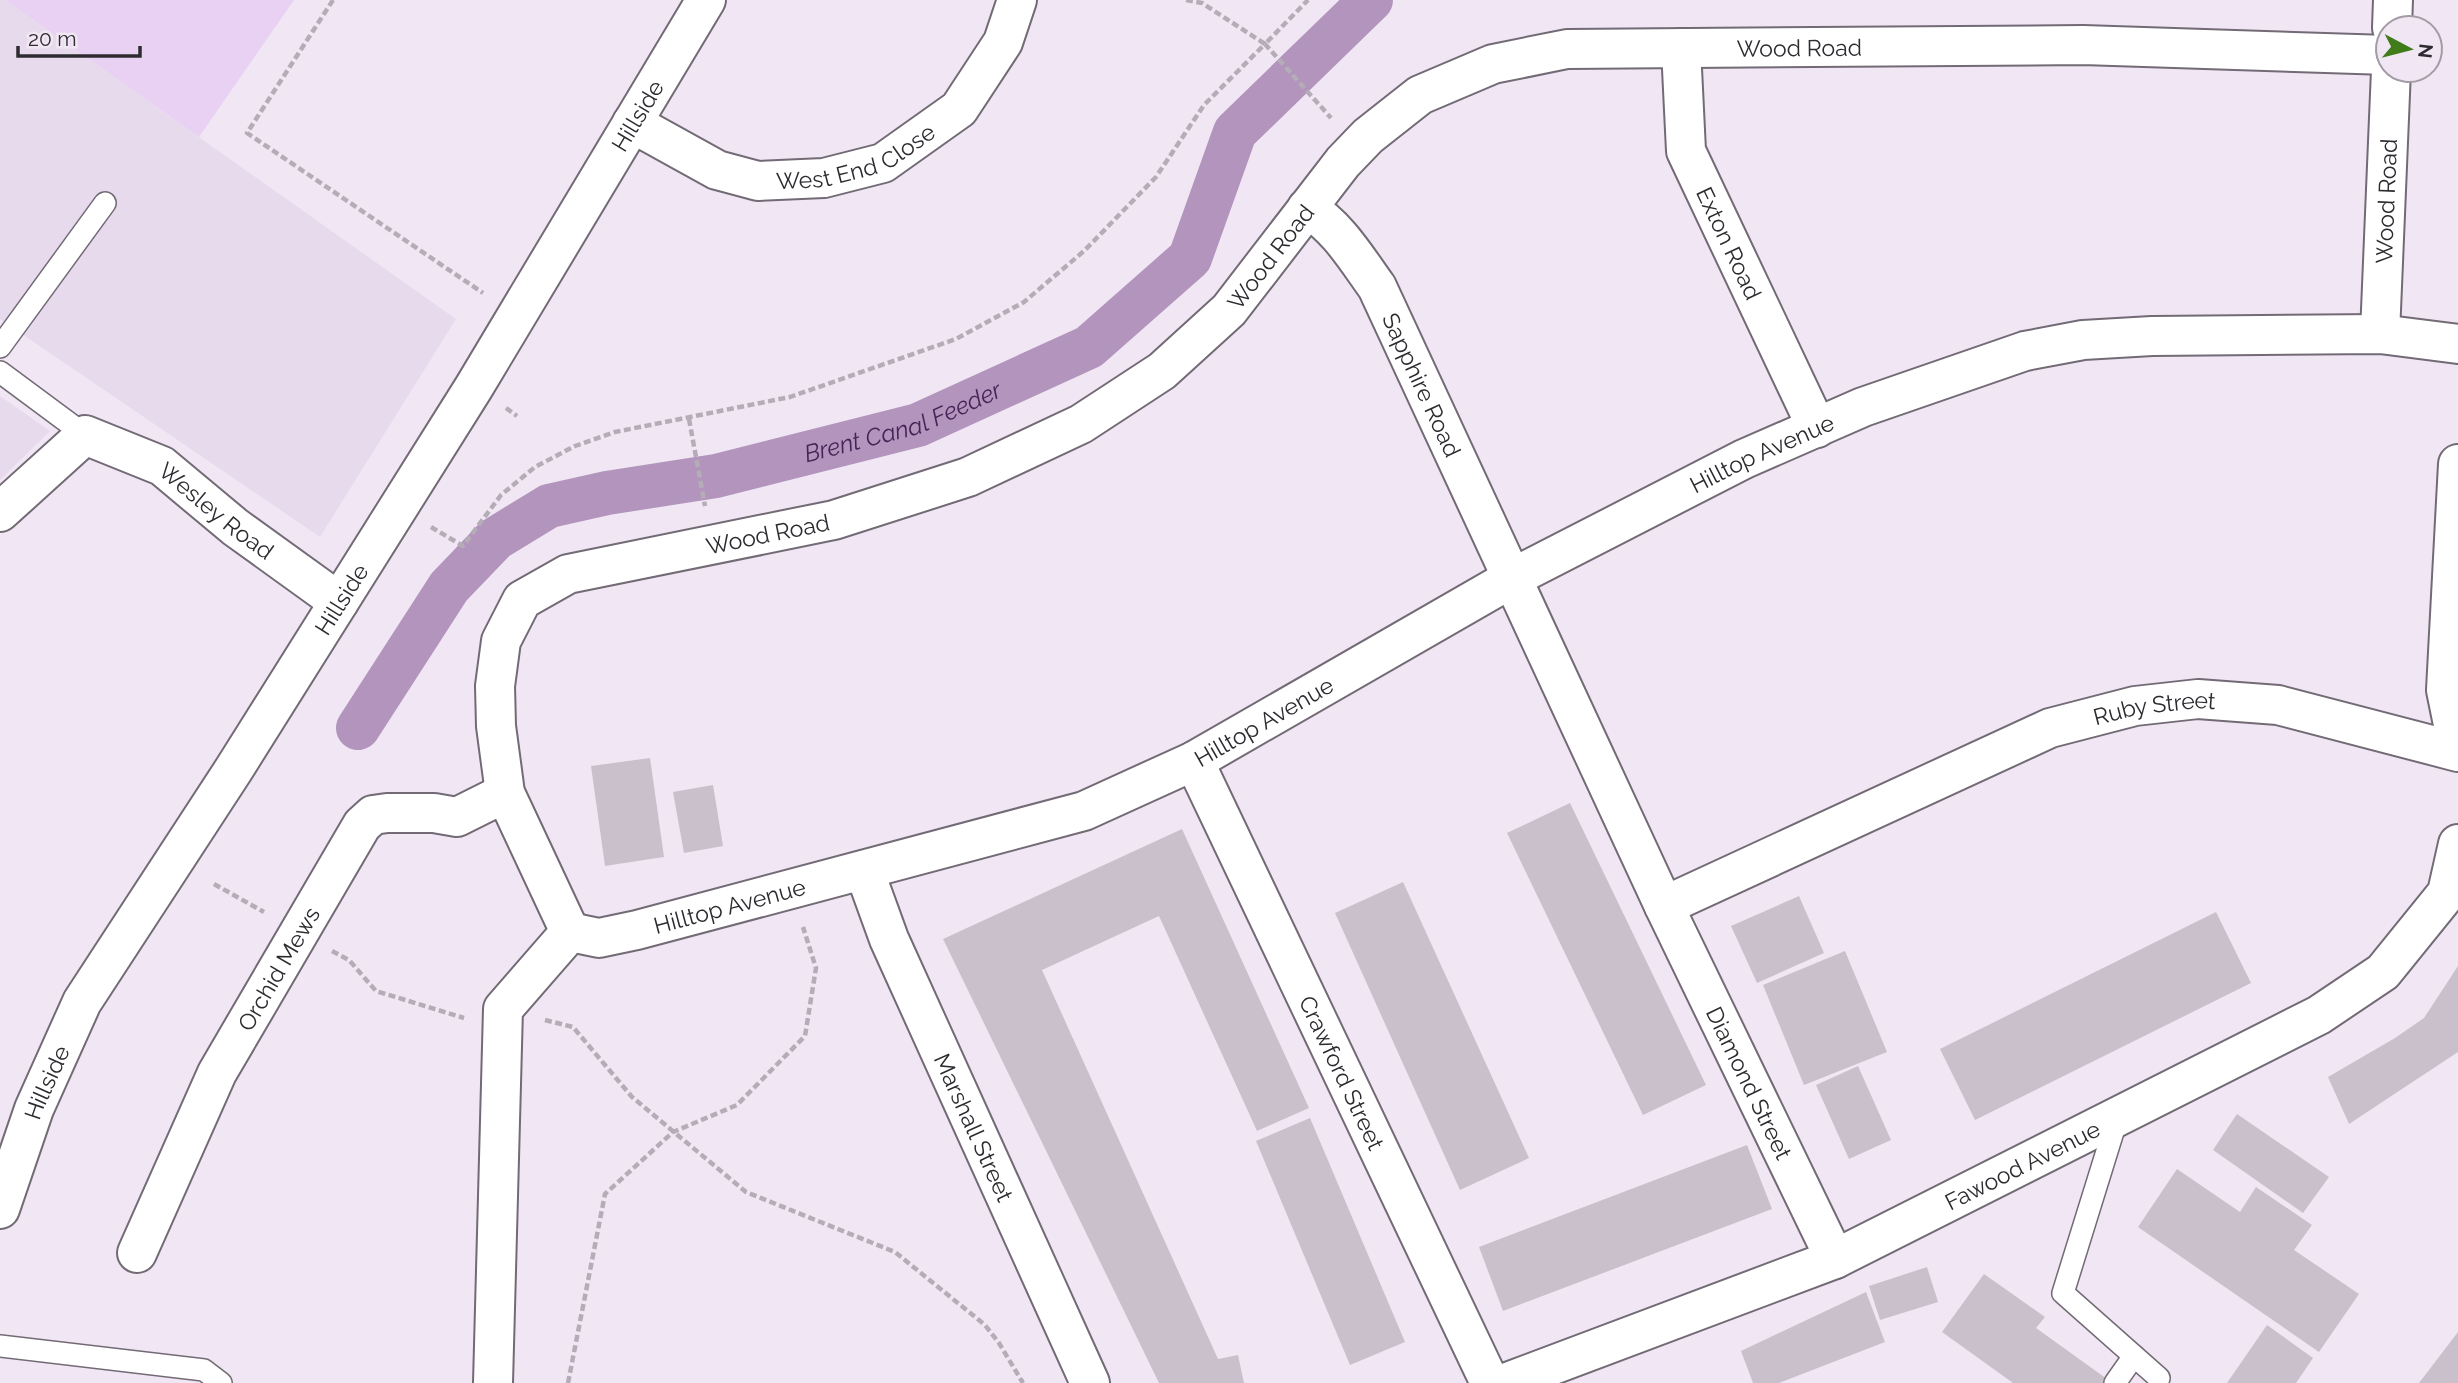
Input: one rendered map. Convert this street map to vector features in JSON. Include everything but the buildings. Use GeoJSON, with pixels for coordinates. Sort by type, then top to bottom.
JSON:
{"type":"FeatureCollection","features":[{"type":"Feature","properties":{"kind":"street","name":"Hillside"},"geometry":{"type":"LineString","coordinates":[[0,1209],[34,1109],[82,1002],[234,769],[481,376],[706,0]]}},
{"type":"Feature","properties":{"kind":"street","name":"West End Close"},"geometry":{"type":"LineString","coordinates":[[632,123],[717,170],[758,181],[824,178],[883,163],[959,110],[1003,42],[1017,0]]}},
{"type":"Feature","properties":{"kind":"street","name":"Wood Road"},"geometry":{"type":"LineString","coordinates":[[570,932],[505,793],[496,726],[495,686],[501,641],[522,600],[568,574],[834,520],[968,477],[1081,425],[1162,371],[1229,310],[1343,162],[1368,136],[1420,95],[1493,64],[1567,49],[2083,45],[2374,55]]}},
{"type":"Feature","properties":{"kind":"street","name":"Exton Road"},"geometry":{"type":"LineString","coordinates":[[1681,48],[1686,151],[1817,428]]}},
{"type":"Feature","properties":{"kind":"street","name":"Wood Road"},"geometry":{"type":"LineString","coordinates":[[2380,334],[2389,84]]}},
{"type":"Feature","properties":{"kind":"street","name":"Sapphire Road"},"geometry":{"type":"LineString","coordinates":[[1307,208],[1323,218],[1346,243],[1377,287],[1514,577]]}},
{"type":"Feature","properties":{"kind":"street","name":"Hilltop Avenue"},"geometry":{"type":"LineString","coordinates":[[570,932],[599,938],[1084,811],[1194,761],[1514,577],[1744,459],[1863,407],[2025,351],[2083,340],[2152,336],[2380,334],[2458,344]]}},
{"type":"Feature","properties":{"kind":"street","name":"Wesley Road"},"geometry":{"type":"LineString","coordinates":[[85,435],[162,466],[235,527],[339,602]]}},
{"type":"Feature","properties":{"kind":"street"},"geometry":{"type":"LineString","coordinates":[[0,512],[85,435]]}},
{"type":"Feature","properties":{"kind":"street"},"geometry":{"type":"LineString","coordinates":[[2458,464],[2445,691],[2458,750]]}},
{"type":"Feature","properties":{"kind":"street","name":"Diamond Street"},"geometry":{"type":"LineString","coordinates":[[1514,577],[1664,906],[1835,1259]]}},
{"type":"Feature","properties":{"kind":"street","name":"Ruby Street"},"geometry":{"type":"LineString","coordinates":[[1664,906],[2050,728],[2135,706],[2198,699],[2278,705],[2458,750]]}},
{"type":"Feature","properties":{"kind":"street","name":"Crawford Street"},"geometry":{"type":"LineString","coordinates":[[1194,761],[1490,1383]]}},
{"type":"Feature","properties":{"kind":"street","name":"Orchid Mews"},"geometry":{"type":"LineString","coordinates":[[137,1253],[217,1073],[362,825],[373,815],[434,813],[457,817],[505,793]]}},
{"type":"Feature","properties":{"kind":"street","name":"Fawood Avenue"},"geometry":{"type":"LineString","coordinates":[[1505,1383],[1835,1259],[2319,1015],[2384,972],[2447,893],[2458,844]]}},
{"type":"Feature","properties":{"kind":"street","name":"Marshall Street"},"geometry":{"type":"LineString","coordinates":[[864,870],[889,939],[1090,1383]]}},
{"type":"Feature","properties":{"kind":"street"},"geometry":{"type":"LineString","coordinates":[[493,1383],[503,1009],[570,932]]}},
{"type":"Feature","properties":{"kind":"lane"},"geometry":{"type":"LineString","coordinates":[[0,347],[105,203]]}},
{"type":"Feature","properties":{"kind":"lane"},"geometry":{"type":"LineString","coordinates":[[0,372],[85,435]]}},
{"type":"Feature","properties":{"kind":"lane"},"geometry":{"type":"LineString","coordinates":[[2116,1119],[2063,1293],[2159,1378]]}},
{"type":"Feature","properties":{"kind":"lane"},"geometry":{"type":"LineString","coordinates":[[0,1346],[204,1370],[221,1383]]}},
{"type":"Feature","properties":{"kind":"lane"},"geometry":{"type":"LineString","coordinates":[[2115,1383],[2134,1356]]}},
{"type":"Feature","properties":{"kind":"path"},"geometry":{"type":"LineString","coordinates":[[333,0],[247,133],[483,293]]}},
{"type":"Feature","properties":{"kind":"path"},"geometry":{"type":"LineString","coordinates":[[1186,0],[1202,3],[1265,44],[1308,92]]}},
{"type":"Feature","properties":{"kind":"path"},"geometry":{"type":"LineString","coordinates":[[442,533],[463,546],[501,495],[534,467],[575,446],[615,432],[790,397],[956,339],[1024,302],[1084,251],[1156,177],[1204,105],[1308,0]]}},
{"type":"Feature","properties":{"kind":"path"},"geometry":{"type":"LineString","coordinates":[[689,419],[704,499]]}},
{"type":"Feature","properties":{"kind":"path"},"geometry":{"type":"LineString","coordinates":[[214,884],[349,960],[376,991],[479,1022],[503,1009]]}},
{"type":"Feature","properties":{"kind":"path"},"geometry":{"type":"LineString","coordinates":[[568,1383],[605,1194],[673,1132],[737,1105],[805,1036],[816,968],[791,889]]}},
{"type":"Feature","properties":{"kind":"path"},"geometry":{"type":"LineString","coordinates":[[573,1027],[632,1097],[746,1192],[894,1252],[985,1325],[1023,1383]]}},
{"type":"Feature","properties":{"kind":"shaded area"},"geometry":{"type":"Polygon","coordinates":[[[0,0],[5,0],[456,319],[320,537],[0,319],[0,0]]]}},
{"type":"Feature","properties":{"kind":"shaded area"},"geometry":{"type":"Polygon","coordinates":[[[5,0],[294,0],[199,137],[5,0]]]}},
{"type":"Feature","properties":{"kind":"shaded area"},"geometry":{"type":"Polygon","coordinates":[[[0,396],[50,431],[0,480],[0,396]]]}},
{"type":"Feature","properties":{"kind":"waterway","name":"Brent Canal Feeder"},"geometry":{"type":"LineString","coordinates":[[358,728],[449,587],[495,539],[549,506],[607,493],[716,476],[918,425],[1089,347],[1190,258],[1235,132],[1371,0]]}}]}
